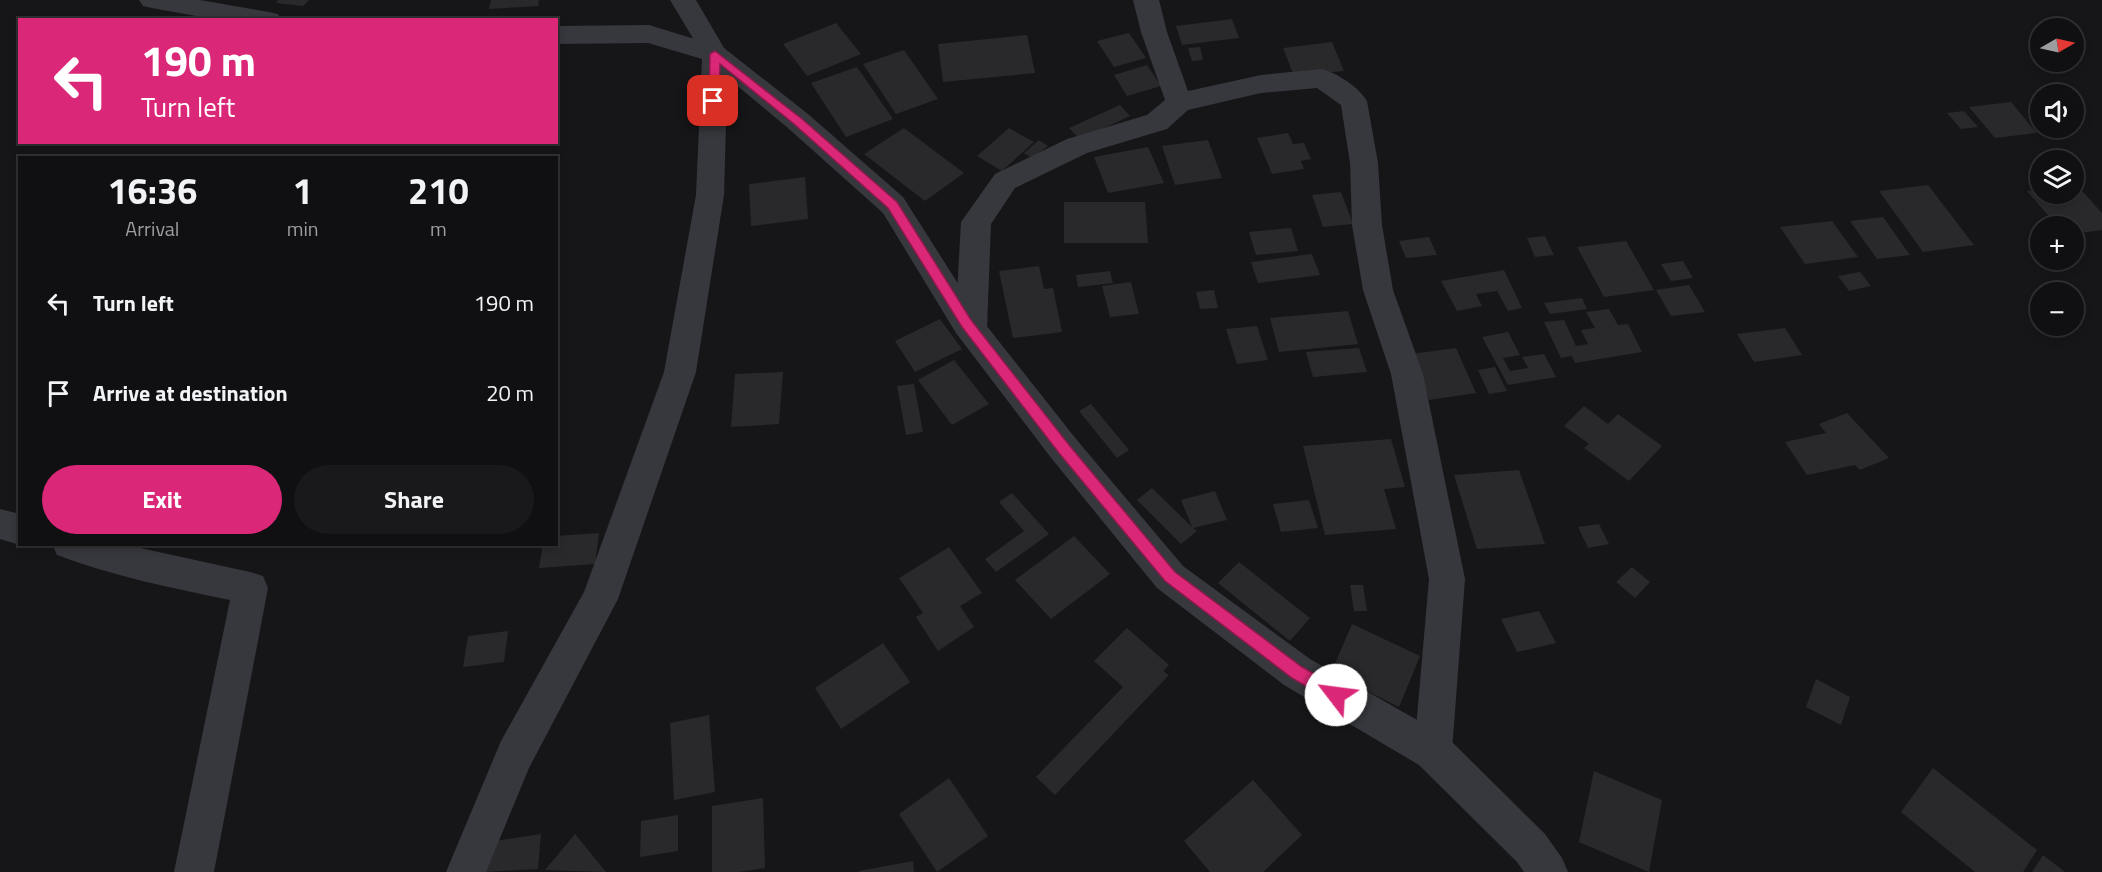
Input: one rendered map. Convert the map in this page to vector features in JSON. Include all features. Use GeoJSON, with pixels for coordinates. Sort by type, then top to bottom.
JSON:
{"type":"FeatureCollection","features":[{"type":"Feature","properties":{"kind":"street"},"geometry":{"type":"LineString","coordinates":[[152,0],[257,18]]}},
{"type":"Feature","properties":{"kind":"street"},"geometry":{"type":"LineString","coordinates":[[682,0],[715,54],[798,122],[892,205],[971,329],[1064,449],[1170,577],[1297,672],[1432,751],[1531,848],[1548,872]]}},
{"type":"Feature","properties":{"kind":"street"},"geometry":{"type":"LineString","coordinates":[[1146,0],[1154,32],[1179,104]]}},
{"type":"Feature","properties":{"kind":"street"},"geometry":{"type":"LineString","coordinates":[[558,34],[649,34],[715,54]]}},
{"type":"Feature","properties":{"kind":"street"},"geometry":{"type":"LineString","coordinates":[[465,872],[515,755],[600,599],[680,372],[710,195],[715,54]]}},
{"type":"Feature","properties":{"kind":"street"},"geometry":{"type":"LineString","coordinates":[[971,329],[976,222],[1005,181],[1077,146],[1157,122],[1179,104],[1261,84],[1322,78],[1354,101],[1364,163],[1367,225],[1378,290],[1407,374],[1447,579],[1432,751]]}},
{"type":"Feature","properties":{"kind":"street"},"geometry":{"type":"LineString","coordinates":[[0,525],[18,530]]}},
{"type":"Feature","properties":{"kind":"street"},"geometry":{"type":"LineString","coordinates":[[76,546],[134,564],[250,588],[194,872]]}},
{"type":"Feature","properties":{"kind":"building"},"geometry":{"type":"Polygon","coordinates":[[[278,0],[309,0],[303,6],[276,3],[278,0]]]}},
{"type":"Feature","properties":{"kind":"building"},"geometry":{"type":"Polygon","coordinates":[[[491,0],[539,0],[538,6],[489,9],[491,0]]]}},
{"type":"Feature","properties":{"kind":"building"},"geometry":{"type":"Polygon","coordinates":[[[1232,19],[1239,38],[1182,45],[1176,26],[1232,19]]]}},
{"type":"Feature","properties":{"kind":"building"},"geometry":{"type":"Polygon","coordinates":[[[836,23],[861,54],[807,76],[783,44],[836,23]]]}},
{"type":"Feature","properties":{"kind":"building"},"geometry":{"type":"Polygon","coordinates":[[[1129,33],[1146,58],[1114,67],[1097,41],[1129,33]]]}},
{"type":"Feature","properties":{"kind":"building"},"geometry":{"type":"Polygon","coordinates":[[[1027,35],[1035,73],[943,82],[938,44],[1027,35]]]}},
{"type":"Feature","properties":{"kind":"building"},"geometry":{"type":"Polygon","coordinates":[[[1332,42],[1344,71],[1294,76],[1283,48],[1332,42]]]}},
{"type":"Feature","properties":{"kind":"building"},"geometry":{"type":"Polygon","coordinates":[[[1200,47],[1203,60],[1192,61],[1188,48],[1200,47]]]}},
{"type":"Feature","properties":{"kind":"building"},"geometry":{"type":"Polygon","coordinates":[[[904,50],[938,99],[896,114],[863,64],[904,50]]]}},
{"type":"Feature","properties":{"kind":"building"},"geometry":{"type":"Polygon","coordinates":[[[1147,65],[1161,86],[1127,96],[1114,75],[1147,65]]]}},
{"type":"Feature","properties":{"kind":"building"},"geometry":{"type":"Polygon","coordinates":[[[857,67],[893,119],[846,137],[811,83],[857,67]]]}},
{"type":"Feature","properties":{"kind":"building"},"geometry":{"type":"Polygon","coordinates":[[[2011,102],[2030,125],[2030,134],[1995,138],[1969,107],[2011,102]]]}},
{"type":"Feature","properties":{"kind":"building"},"geometry":{"type":"Polygon","coordinates":[[[1120,105],[1130,116],[1080,139],[1069,128],[1120,105]]]}},
{"type":"Feature","properties":{"kind":"building"},"geometry":{"type":"Polygon","coordinates":[[[1964,111],[1978,127],[1961,129],[1947,113],[1964,111]]]}},
{"type":"Feature","properties":{"kind":"building"},"geometry":{"type":"Polygon","coordinates":[[[904,128],[964,173],[925,201],[864,154],[904,128]]]}},
{"type":"Feature","properties":{"kind":"building"},"geometry":{"type":"Polygon","coordinates":[[[1009,128],[1034,142],[1002,171],[977,156],[1009,128]]]}},
{"type":"Feature","properties":{"kind":"building"},"geometry":{"type":"Polygon","coordinates":[[[1288,133],[1293,144],[1304,143],[1311,159],[1301,161],[1304,169],[1272,174],[1257,138],[1288,133]]]}},
{"type":"Feature","properties":{"kind":"building"},"geometry":{"type":"Polygon","coordinates":[[[1039,140],[1048,146],[1032,158],[1024,153],[1039,140]]]}},
{"type":"Feature","properties":{"kind":"building"},"geometry":{"type":"Polygon","coordinates":[[[1208,140],[1222,178],[1175,185],[1162,146],[1208,140]]]}},
{"type":"Feature","properties":{"kind":"building"},"geometry":{"type":"Polygon","coordinates":[[[1148,147],[1164,183],[1108,193],[1094,157],[1148,147]]]}},
{"type":"Feature","properties":{"kind":"building"},"geometry":{"type":"Polygon","coordinates":[[[805,177],[808,219],[751,226],[749,184],[805,177]]]}},
{"type":"Feature","properties":{"kind":"building"},"geometry":{"type":"Polygon","coordinates":[[[1928,185],[1974,245],[1923,252],[1879,191],[1928,185]]]}},
{"type":"Feature","properties":{"kind":"building"},"geometry":{"type":"Polygon","coordinates":[[[1341,192],[1353,224],[1323,227],[1312,195],[1341,192]]]}},
{"type":"Feature","properties":{"kind":"building"},"geometry":{"type":"Polygon","coordinates":[[[2084,193],[2102,213],[2102,230],[2084,232],[2084,216],[2048,216],[2038,204],[2084,204],[2084,193]]]}},
{"type":"Feature","properties":{"kind":"building"},"geometry":{"type":"Polygon","coordinates":[[[1064,202],[1145,202],[1148,243],[1064,243],[1064,202]]]}},
{"type":"Feature","properties":{"kind":"building"},"geometry":{"type":"Polygon","coordinates":[[[1883,217],[1910,255],[1877,259],[1850,221],[1883,217]]]}},
{"type":"Feature","properties":{"kind":"building"},"geometry":{"type":"Polygon","coordinates":[[[1832,221],[1858,257],[1805,264],[1780,227],[1832,221]]]}},
{"type":"Feature","properties":{"kind":"building"},"geometry":{"type":"Polygon","coordinates":[[[1291,228],[1298,251],[1256,255],[1249,232],[1291,228]]]}},
{"type":"Feature","properties":{"kind":"building"},"geometry":{"type":"Polygon","coordinates":[[[1545,236],[1554,255],[1535,257],[1527,238],[1545,236]]]}},
{"type":"Feature","properties":{"kind":"building"},"geometry":{"type":"Polygon","coordinates":[[[1429,237],[1437,255],[1406,258],[1399,241],[1429,237]]]}},
{"type":"Feature","properties":{"kind":"building"},"geometry":{"type":"Polygon","coordinates":[[[1626,241],[1654,290],[1604,297],[1577,247],[1626,241]]]}},
{"type":"Feature","properties":{"kind":"building"},"geometry":{"type":"Polygon","coordinates":[[[1312,254],[1320,275],[1258,283],[1251,262],[1312,254]]]}},
{"type":"Feature","properties":{"kind":"building"},"geometry":{"type":"Polygon","coordinates":[[[1683,261],[1693,278],[1671,281],[1661,264],[1683,261]]]}},
{"type":"Feature","properties":{"kind":"building"},"geometry":{"type":"Polygon","coordinates":[[[1039,266],[1044,289],[1053,288],[1062,332],[1013,338],[999,271],[1039,266]]]}},
{"type":"Feature","properties":{"kind":"building"},"geometry":{"type":"Polygon","coordinates":[[[1504,270],[1522,308],[1508,311],[1497,291],[1476,294],[1482,306],[1457,311],[1441,281],[1504,270]]]}},
{"type":"Feature","properties":{"kind":"building"},"geometry":{"type":"Polygon","coordinates":[[[1110,271],[1113,283],[1078,287],[1076,275],[1110,271]]]}},
{"type":"Feature","properties":{"kind":"building"},"geometry":{"type":"Polygon","coordinates":[[[1860,272],[1871,286],[1849,291],[1838,276],[1860,272]]]}},
{"type":"Feature","properties":{"kind":"building"},"geometry":{"type":"Polygon","coordinates":[[[1131,282],[1139,314],[1110,317],[1102,286],[1131,282]]]}},
{"type":"Feature","properties":{"kind":"building"},"geometry":{"type":"Polygon","coordinates":[[[1689,285],[1705,312],[1671,316],[1656,290],[1689,285]]]}},
{"type":"Feature","properties":{"kind":"building"},"geometry":{"type":"Polygon","coordinates":[[[1214,290],[1218,308],[1200,309],[1196,292],[1214,290]]]}},
{"type":"Feature","properties":{"kind":"building"},"geometry":{"type":"Polygon","coordinates":[[[1582,298],[1587,309],[1550,314],[1544,303],[1582,298]]]}},
{"type":"Feature","properties":{"kind":"building"},"geometry":{"type":"Polygon","coordinates":[[[1609,309],[1618,325],[1628,324],[1642,352],[1575,363],[1572,356],[1561,358],[1544,322],[1564,320],[1576,346],[1588,344],[1581,330],[1595,328],[1586,312],[1609,309]]]}},
{"type":"Feature","properties":{"kind":"building"},"geometry":{"type":"Polygon","coordinates":[[[1348,311],[1358,344],[1279,352],[1270,318],[1348,311]]]}},
{"type":"Feature","properties":{"kind":"building"},"geometry":{"type":"Polygon","coordinates":[[[940,319],[962,349],[915,372],[895,341],[940,319]]]}},
{"type":"Feature","properties":{"kind":"building"},"geometry":{"type":"Polygon","coordinates":[[[1257,326],[1268,360],[1237,364],[1226,329],[1257,326]]]}},
{"type":"Feature","properties":{"kind":"building"},"geometry":{"type":"Polygon","coordinates":[[[1785,328],[1802,355],[1754,362],[1737,334],[1785,328]]]}},
{"type":"Feature","properties":{"kind":"building"},"geometry":{"type":"Polygon","coordinates":[[[1508,332],[1520,355],[1503,358],[1510,371],[1528,368],[1522,357],[1544,354],[1556,377],[1508,385],[1482,337],[1508,332]]]}},
{"type":"Feature","properties":{"kind":"building"},"geometry":{"type":"Polygon","coordinates":[[[1359,348],[1367,372],[1313,377],[1306,352],[1359,348]]]}},
{"type":"Feature","properties":{"kind":"building"},"geometry":{"type":"Polygon","coordinates":[[[1456,348],[1476,393],[1429,400],[1411,354],[1456,348]]]}},
{"type":"Feature","properties":{"kind":"building"},"geometry":{"type":"Polygon","coordinates":[[[954,360],[989,404],[952,425],[918,380],[954,360]]]}},
{"type":"Feature","properties":{"kind":"building"},"geometry":{"type":"Polygon","coordinates":[[[1495,367],[1507,391],[1489,394],[1478,370],[1495,367]]]}},
{"type":"Feature","properties":{"kind":"building"},"geometry":{"type":"Polygon","coordinates":[[[783,372],[779,424],[731,427],[735,374],[783,372]]]}},
{"type":"Feature","properties":{"kind":"building"},"geometry":{"type":"Polygon","coordinates":[[[914,384],[923,432],[906,435],[897,386],[914,384]]]}},
{"type":"Feature","properties":{"kind":"building"},"geometry":{"type":"Polygon","coordinates":[[[1091,404],[1129,450],[1117,458],[1079,411],[1091,404]]]}},
{"type":"Feature","properties":{"kind":"building"},"geometry":{"type":"Polygon","coordinates":[[[1584,406],[1608,424],[1618,414],[1662,446],[1629,481],[1584,448],[1589,444],[1564,426],[1584,406]]]}},
{"type":"Feature","properties":{"kind":"building"},"geometry":{"type":"Polygon","coordinates":[[[1847,413],[1889,458],[1860,470],[1855,465],[1807,475],[1785,442],[1826,433],[1819,424],[1847,413]]]}},
{"type":"Feature","properties":{"kind":"building"},"geometry":{"type":"Polygon","coordinates":[[[1391,439],[1405,487],[1384,489],[1396,529],[1325,535],[1303,446],[1391,439]]]}},
{"type":"Feature","properties":{"kind":"building"},"geometry":{"type":"Polygon","coordinates":[[[1519,470],[1545,544],[1477,549],[1454,475],[1519,470]]]}},
{"type":"Feature","properties":{"kind":"building"},"geometry":{"type":"Polygon","coordinates":[[[1152,488],[1192,527],[1181,500],[1215,491],[1227,520],[1193,528],[1197,531],[1181,544],[1137,500],[1152,488]]]}},
{"type":"Feature","properties":{"kind":"building"},"geometry":{"type":"Polygon","coordinates":[[[1012,493],[1049,534],[996,572],[985,559],[1024,531],[999,502],[1012,493]]]}},
{"type":"Feature","properties":{"kind":"building"},"geometry":{"type":"Polygon","coordinates":[[[1309,500],[1318,528],[1281,532],[1273,504],[1309,500]]]}},
{"type":"Feature","properties":{"kind":"building"},"geometry":{"type":"Polygon","coordinates":[[[1599,524],[1609,544],[1588,548],[1578,527],[1599,524]]]}},
{"type":"Feature","properties":{"kind":"building"},"geometry":{"type":"Polygon","coordinates":[[[599,533],[595,564],[539,568],[543,546],[558,546],[558,536],[599,533]]]}},
{"type":"Feature","properties":{"kind":"building"},"geometry":{"type":"Polygon","coordinates":[[[1074,536],[1110,574],[1051,619],[1015,580],[1074,536]]]}},
{"type":"Feature","properties":{"kind":"building"},"geometry":{"type":"Polygon","coordinates":[[[949,547],[982,593],[960,606],[974,627],[938,651],[916,617],[923,613],[899,578],[949,547]]]}},
{"type":"Feature","properties":{"kind":"building"},"geometry":{"type":"Polygon","coordinates":[[[1239,562],[1310,618],[1290,641],[1218,583],[1239,562]]]}},
{"type":"Feature","properties":{"kind":"building"},"geometry":{"type":"Polygon","coordinates":[[[1632,567],[1650,582],[1635,598],[1616,582],[1632,567]]]}},
{"type":"Feature","properties":{"kind":"building"},"geometry":{"type":"Polygon","coordinates":[[[1350,585],[1363,585],[1367,611],[1354,611],[1350,585]]]}},
{"type":"Feature","properties":{"kind":"building"},"geometry":{"type":"Polygon","coordinates":[[[1539,611],[1556,643],[1517,652],[1501,619],[1539,611]]]}},
{"type":"Feature","properties":{"kind":"building"},"geometry":{"type":"Polygon","coordinates":[[[1352,624],[1420,656],[1399,707],[1331,673],[1352,624]]]}},
{"type":"Feature","properties":{"kind":"building"},"geometry":{"type":"Polygon","coordinates":[[[1127,628],[1169,665],[1163,671],[1169,675],[1055,795],[1036,777],[1123,687],[1094,661],[1127,628]]]}},
{"type":"Feature","properties":{"kind":"building"},"geometry":{"type":"Polygon","coordinates":[[[508,631],[504,662],[463,667],[468,636],[508,631]]]}},
{"type":"Feature","properties":{"kind":"building"},"geometry":{"type":"Polygon","coordinates":[[[883,643],[910,682],[841,729],[815,688],[883,643]]]}},
{"type":"Feature","properties":{"kind":"building"},"geometry":{"type":"Polygon","coordinates":[[[1816,679],[1850,697],[1841,725],[1806,707],[1816,679]]]}},
{"type":"Feature","properties":{"kind":"building"},"geometry":{"type":"Polygon","coordinates":[[[709,715],[715,792],[674,800],[670,723],[709,715]]]}},
{"type":"Feature","properties":{"kind":"building"},"geometry":{"type":"Polygon","coordinates":[[[1933,768],[2037,850],[2023,872],[1975,872],[1901,812],[1933,768]]]}},
{"type":"Feature","properties":{"kind":"building"},"geometry":{"type":"Polygon","coordinates":[[[1594,771],[1662,800],[1649,872],[1579,842],[1594,771]]]}},
{"type":"Feature","properties":{"kind":"building"},"geometry":{"type":"Polygon","coordinates":[[[949,778],[988,836],[937,872],[899,814],[949,778]]]}},
{"type":"Feature","properties":{"kind":"building"},"geometry":{"type":"Polygon","coordinates":[[[1253,780],[1302,835],[1263,872],[1210,872],[1184,841],[1253,780]]]}},
{"type":"Feature","properties":{"kind":"building"},"geometry":{"type":"Polygon","coordinates":[[[763,798],[765,868],[739,872],[712,872],[712,806],[763,798]]]}},
{"type":"Feature","properties":{"kind":"building"},"geometry":{"type":"Polygon","coordinates":[[[678,815],[678,851],[640,857],[641,821],[678,815]]]}},
{"type":"Feature","properties":{"kind":"building"},"geometry":{"type":"Polygon","coordinates":[[[541,834],[538,869],[485,872],[488,842],[541,834]]]}},
{"type":"Feature","properties":{"kind":"building"},"geometry":{"type":"Polygon","coordinates":[[[575,834],[606,872],[545,870],[575,834]]]}},
{"type":"Feature","properties":{"kind":"building"},"geometry":{"type":"Polygon","coordinates":[[[2043,855],[2065,872],[2032,872],[2043,855]]]}},
{"type":"Feature","properties":{"kind":"building"},"geometry":{"type":"Polygon","coordinates":[[[913,861],[914,872],[859,872],[859,871],[913,861]]]}},
{"type":"Feature","properties":{"kind":"route"},"geometry":{"type":"LineString","coordinates":[[713,101],[715,54],[798,122],[892,205],[967,324],[1064,449],[1170,577],[1297,672],[1336,695]]}}]}
